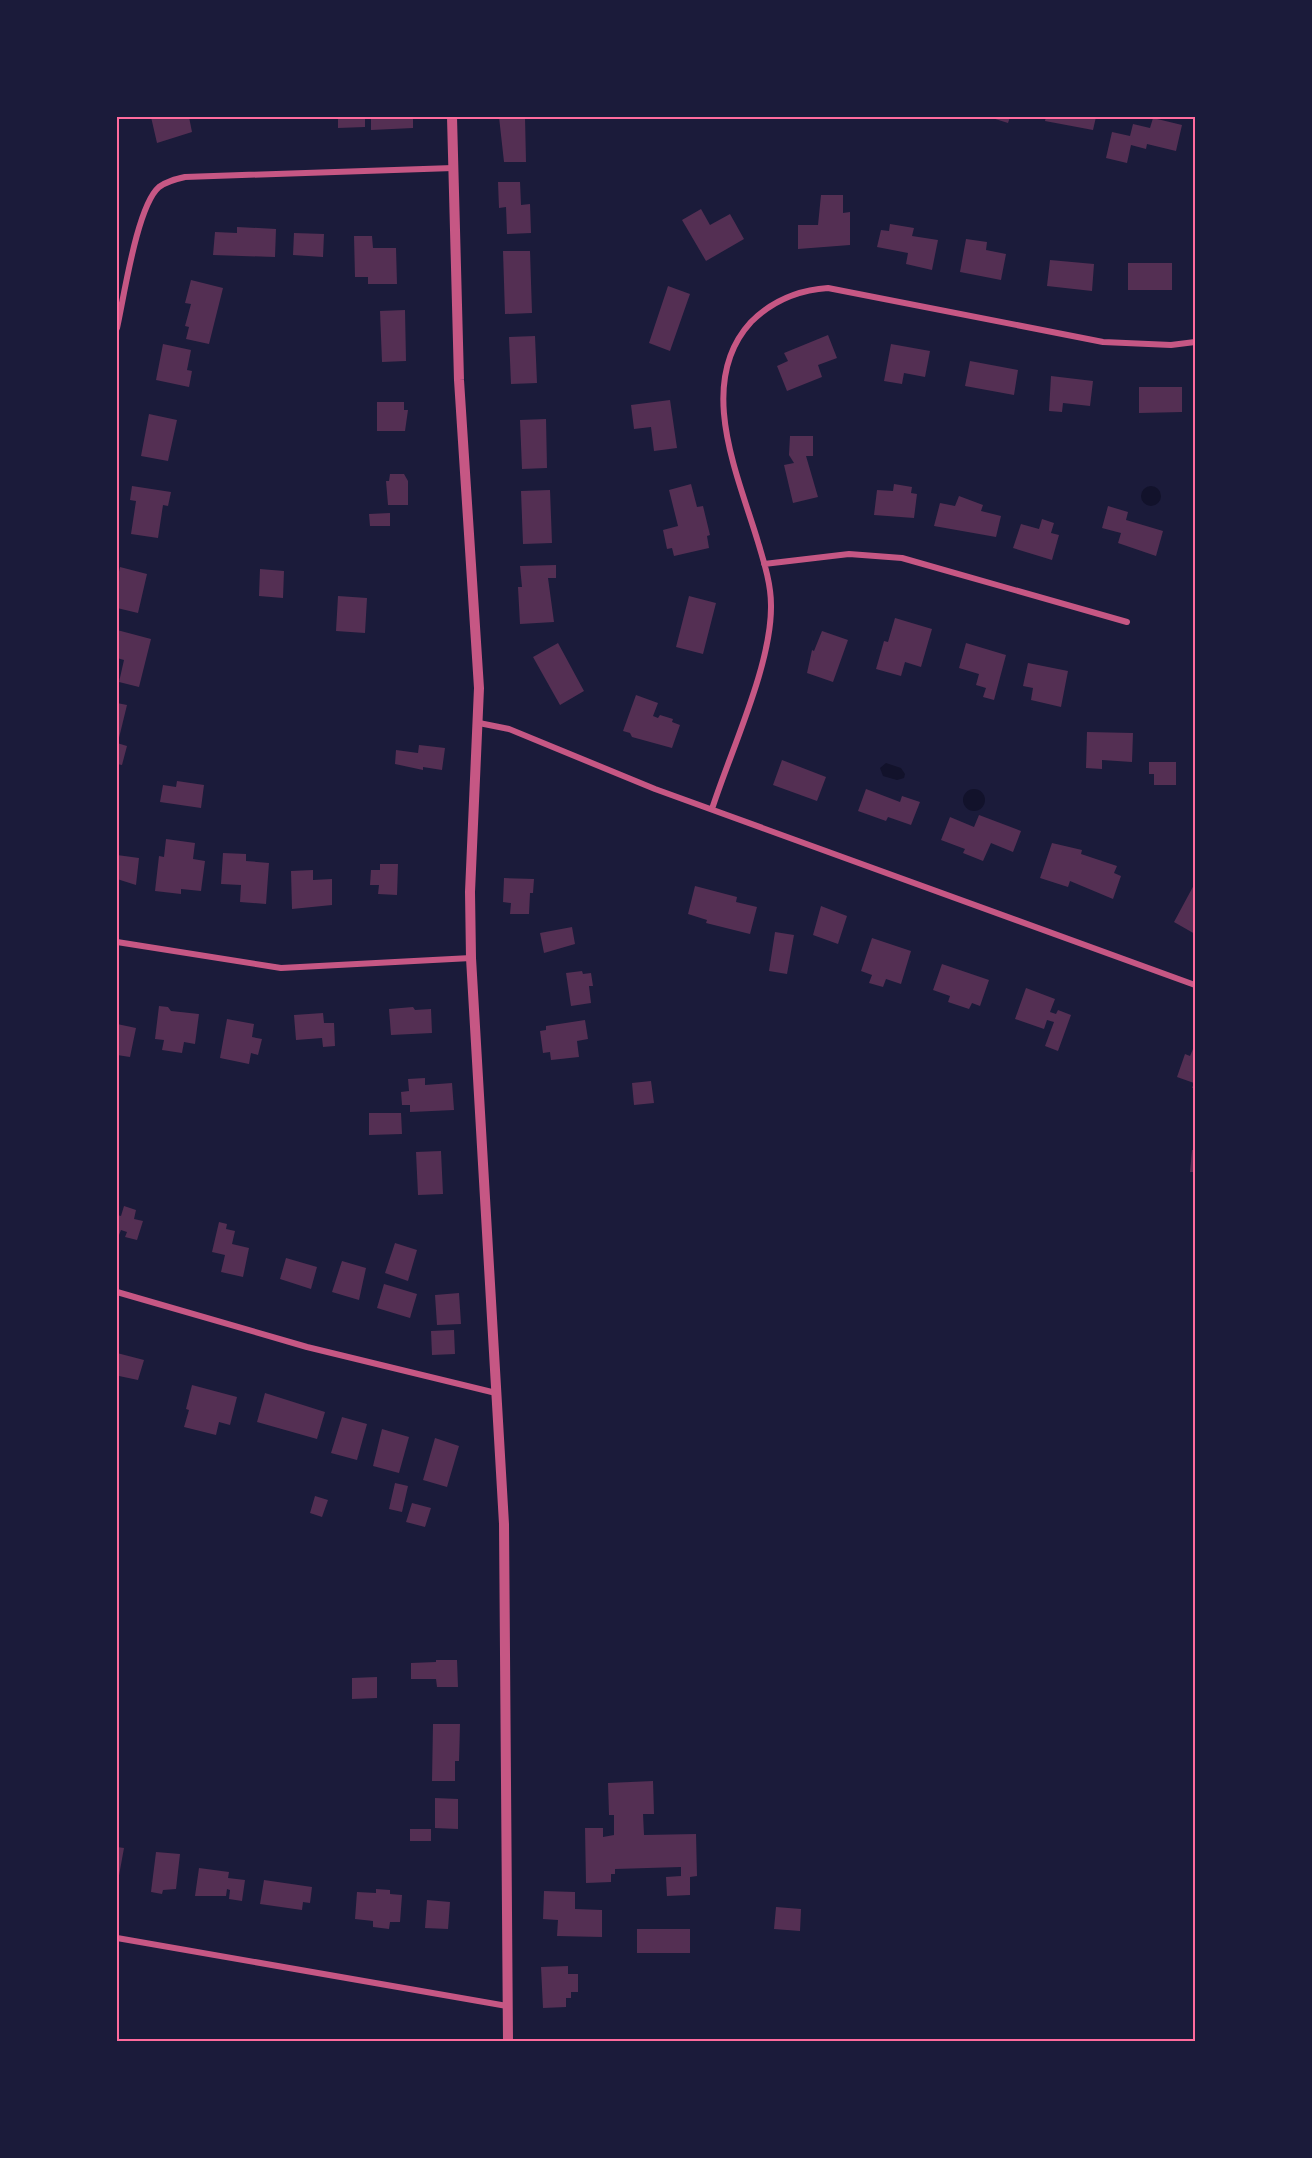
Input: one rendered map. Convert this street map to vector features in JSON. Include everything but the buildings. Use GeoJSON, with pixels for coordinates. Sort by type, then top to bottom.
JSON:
{"type":"FeatureCollection","features":[{"type":"Feature","properties":{"kind":"street"},"geometry":{"type":"LineString","coordinates":[[452,117],[459,380],[476,640],[479,723],[472,846],[471,958],[506,1611],[508,2041]]}},
{"type":"Feature","properties":{"kind":"street"},"geometry":{"type":"LineString","coordinates":[[117,328],[144,211],[159,187],[171,180],[185,177],[453,168]]}},
{"type":"Feature","properties":{"kind":"street"},"geometry":{"type":"LineString","coordinates":[[712,809],[770,637],[772,602],[764,564],[723,418],[726,368],[744,330],[759,314],[783,298],[813,289],[828,288],[1103,342],[1171,345],[1195,342]]}},
{"type":"Feature","properties":{"kind":"street"},"geometry":{"type":"LineString","coordinates":[[764,564],[849,554],[902,558],[1127,622]]}},
{"type":"Feature","properties":{"kind":"street"},"geometry":{"type":"LineString","coordinates":[[479,723],[509,729],[655,789],[1195,985]]}},
{"type":"Feature","properties":{"kind":"street"},"geometry":{"type":"LineString","coordinates":[[117,942],[280,968],[471,958]]}},
{"type":"Feature","properties":{"kind":"street"},"geometry":{"type":"LineString","coordinates":[[117,1292],[307,1347],[496,1393]]}},
{"type":"Feature","properties":{"kind":"street"},"geometry":{"type":"LineString","coordinates":[[117,1938],[507,2006]]}},
{"type":"Feature","properties":{"kind":"shaded area"},"geometry":{"type":"Polygon","coordinates":[[[1147,486],[1155,486],[1161,492],[1161,500],[1155,506],[1147,506],[1141,500],[1141,492],[1147,486]]]}},
{"type":"Feature","properties":{"kind":"shaded area"},"geometry":{"type":"Polygon","coordinates":[[[886,763],[901,768],[905,774],[904,778],[897,780],[883,776],[880,768],[886,763]]]}},
{"type":"Feature","properties":{"kind":"shaded area"},"geometry":{"type":"Polygon","coordinates":[[[970,789],[978,789],[985,796],[985,804],[978,811],[970,811],[963,804],[963,796],[970,789]]]}}]}
